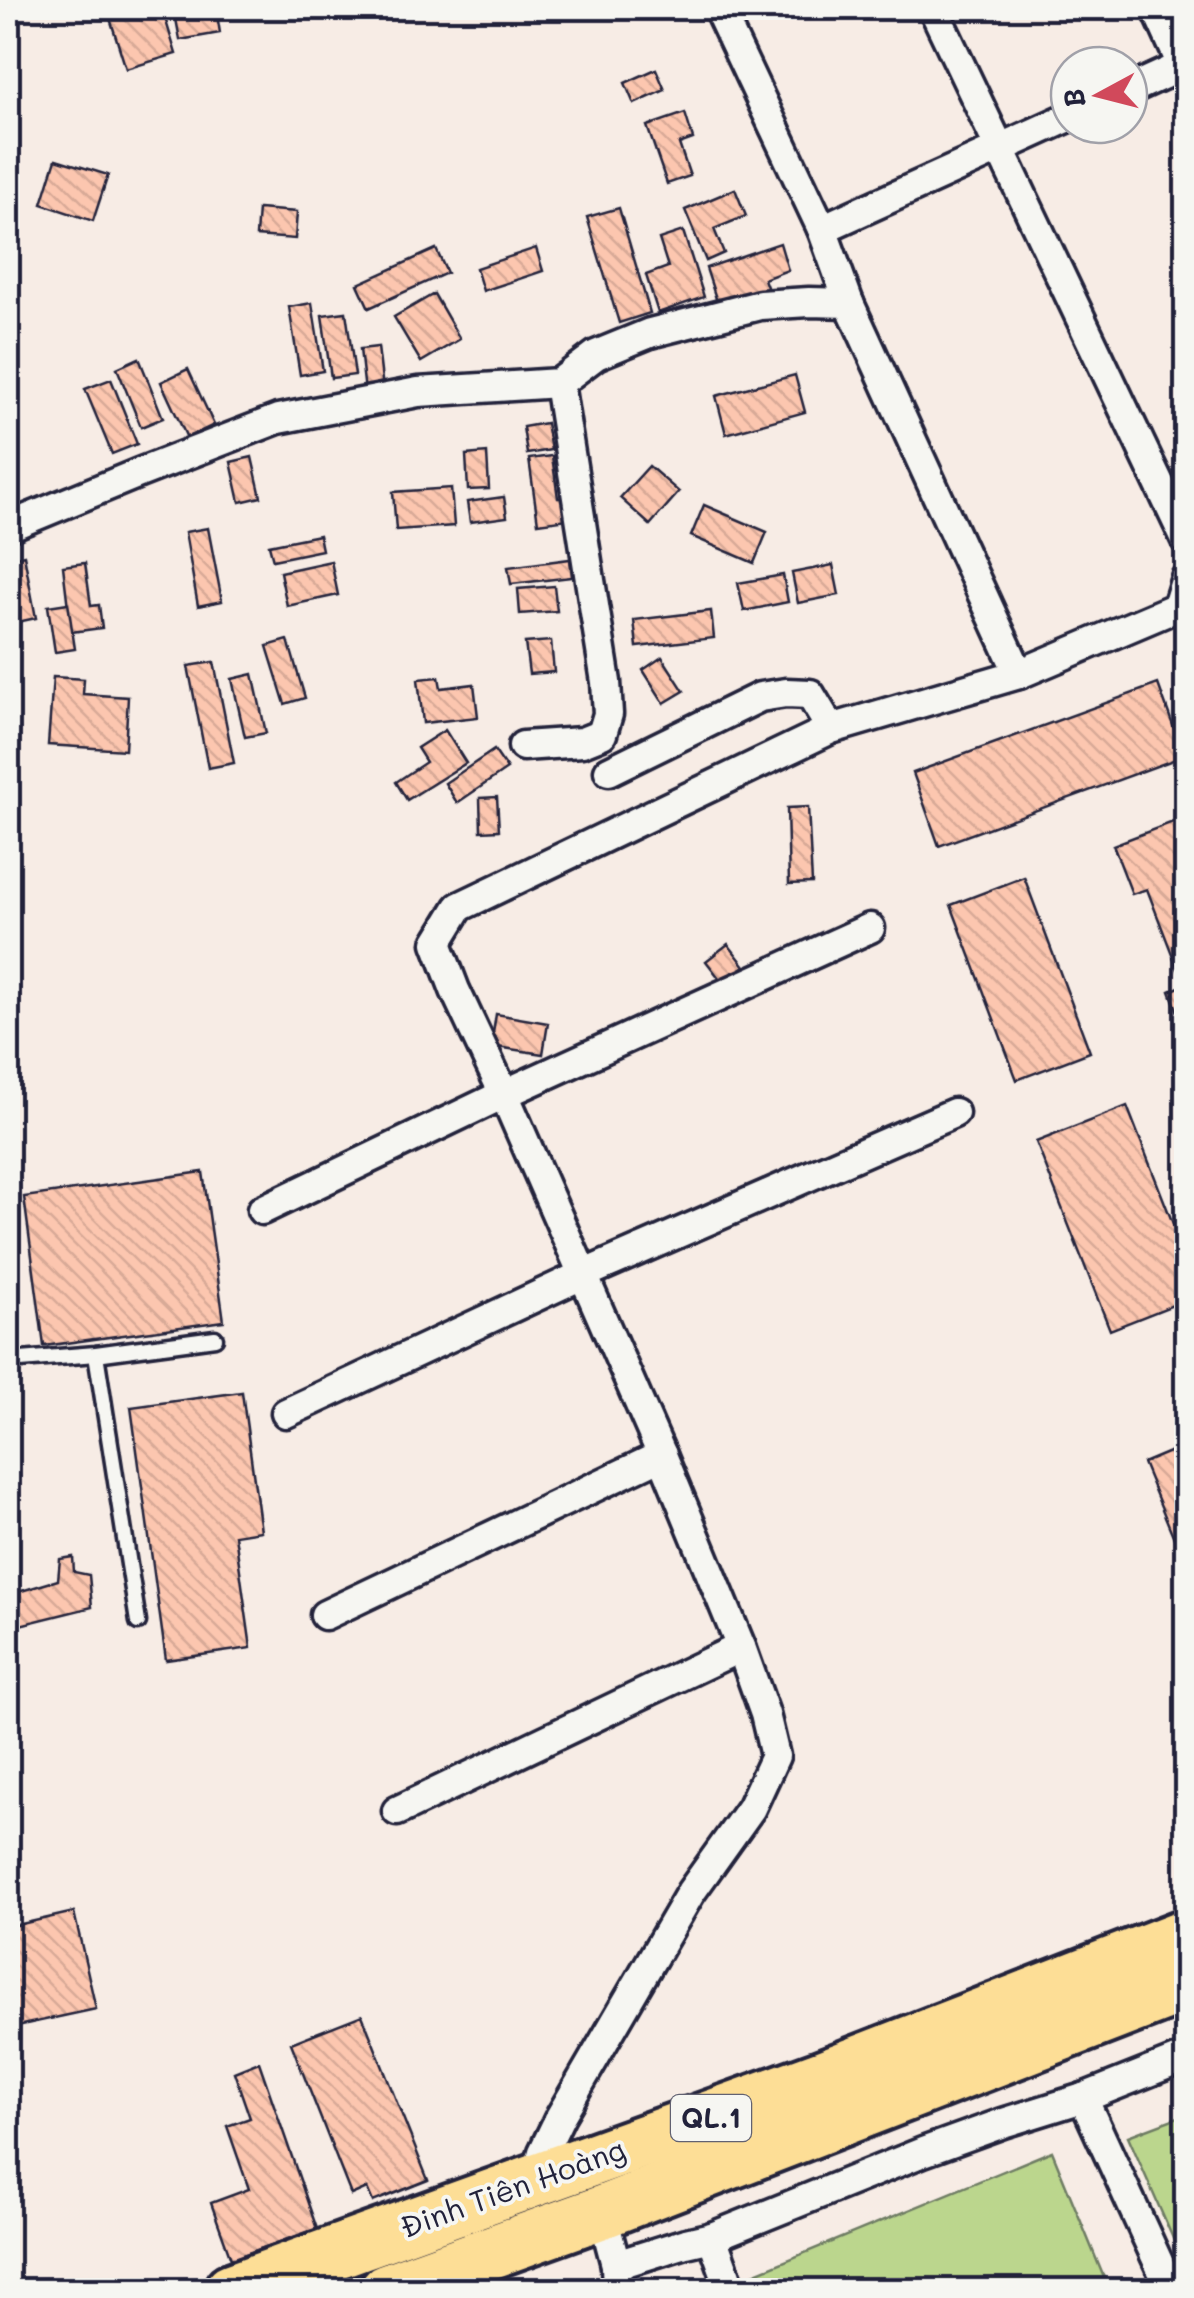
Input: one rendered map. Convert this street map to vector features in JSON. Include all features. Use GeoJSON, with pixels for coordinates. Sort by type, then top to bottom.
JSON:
{"type":"FeatureCollection","features":[{"type":"Feature","properties":{"kind":"highway","name":"Đinh Tiên Hoàng"},"geometry":{"type":"LineString","coordinates":[[232,2290],[820,2078],[1186,1934]]}},
{"type":"Feature","properties":{"kind":"highway","name":"Đinh Tiên Hoàng"},"geometry":{"type":"LineString","coordinates":[[386,2290],[602,2212],[1186,1986]]}},
{"type":"Feature","properties":{"kind":"street"},"geometry":{"type":"LineString","coordinates":[[718,8],[822,229],[850,303],[1019,674]]}},
{"type":"Feature","properties":{"kind":"street"},"geometry":{"type":"LineString","coordinates":[[934,8],[1186,540]]}},
{"type":"Feature","properties":{"kind":"street"},"geometry":{"type":"LineString","coordinates":[[1149,82],[1185,68],[1156,8]]}},
{"type":"Feature","properties":{"kind":"street"},"geometry":{"type":"LineString","coordinates":[[822,229],[1049,127]]}},
{"type":"Feature","properties":{"kind":"street"},"geometry":{"type":"LineString","coordinates":[[8,527],[278,419],[418,392],[559,383],[596,355],[650,333],[760,306],[850,303]]}},
{"type":"Feature","properties":{"kind":"street"},"geometry":{"type":"LineString","coordinates":[[523,746],[582,742],[602,734],[608,714],[559,383]]}},
{"type":"Feature","properties":{"kind":"street"},"geometry":{"type":"LineString","coordinates":[[534,2182],[560,2117],[691,1892],[751,1808],[774,1756],[765,1714],[741,1647],[662,1455],[437,943],[459,907],[831,729],[1019,674],[1177,607],[1186,578]]}},
{"type":"Feature","properties":{"kind":"street"},"geometry":{"type":"LineString","coordinates":[[609,771],[760,698],[786,692],[810,694],[831,729]]}},
{"type":"Feature","properties":{"kind":"street"},"geometry":{"type":"LineString","coordinates":[[262,1210],[504,1094],[870,928]]}},
{"type":"Feature","properties":{"kind":"street"},"geometry":{"type":"LineString","coordinates":[[286,1413],[582,1275],[954,1113]]}},
{"type":"Feature","properties":{"kind":"street"},"geometry":{"type":"LineString","coordinates":[[325,1614],[662,1455]]}},
{"type":"Feature","properties":{"kind":"street"},"geometry":{"type":"LineString","coordinates":[[397,1811],[741,1647]]}},
{"type":"Feature","properties":{"kind":"street"},"geometry":{"type":"LineString","coordinates":[[602,2212],[616,2278],[686,2243],[712,2237],[923,2152],[1084,2098],[1186,2057]]}},
{"type":"Feature","properties":{"kind":"street"},"geometry":{"type":"LineString","coordinates":[[1084,2098],[1171,2290]]}},
{"type":"Feature","properties":{"kind":"street"},"geometry":{"type":"LineString","coordinates":[[712,2237],[731,2290]]}},
{"type":"Feature","properties":{"kind":"lane"},"geometry":{"type":"LineString","coordinates":[[8,1362],[215,1338]]}},
{"type":"Feature","properties":{"kind":"lane"},"geometry":{"type":"LineString","coordinates":[[96,1354],[138,1622]]}},
{"type":"Feature","properties":{"kind":"green space"},"geometry":{"type":"Polygon","coordinates":[[[1186,2114],[1186,2268],[1128,2136],[1186,2114]]]}},
{"type":"Feature","properties":{"kind":"green space"},"geometry":{"type":"Polygon","coordinates":[[[1052,2151],[1109,2290],[744,2290],[739,2280],[1052,2151]]]}},
{"type":"Feature","properties":{"kind":"building"},"geometry":{"type":"Polygon","coordinates":[[[135,8],[162,8],[176,54],[126,69],[109,15],[135,8]]]}},
{"type":"Feature","properties":{"kind":"building"},"geometry":{"type":"Polygon","coordinates":[[[174,8],[216,8],[220,33],[180,40],[174,8]]]}},
{"type":"Feature","properties":{"kind":"building"},"geometry":{"type":"Polygon","coordinates":[[[656,69],[665,90],[634,104],[625,83],[656,69]]]}},
{"type":"Feature","properties":{"kind":"building"},"geometry":{"type":"Polygon","coordinates":[[[685,113],[693,139],[679,144],[690,176],[667,184],[647,126],[685,113]]]}},
{"type":"Feature","properties":{"kind":"building"},"geometry":{"type":"Polygon","coordinates":[[[56,159],[108,175],[93,221],[42,204],[56,159]]]}},
{"type":"Feature","properties":{"kind":"building"},"geometry":{"type":"Polygon","coordinates":[[[735,189],[746,216],[714,229],[724,253],[706,261],[685,210],[735,189]]]}},
{"type":"Feature","properties":{"kind":"building"},"geometry":{"type":"Polygon","coordinates":[[[619,208],[650,313],[619,323],[587,217],[619,208]]]}},
{"type":"Feature","properties":{"kind":"building"},"geometry":{"type":"Polygon","coordinates":[[[258,209],[297,212],[295,239],[256,236],[258,209]]]}},
{"type":"Feature","properties":{"kind":"building"},"geometry":{"type":"Polygon","coordinates":[[[683,231],[704,297],[658,313],[646,275],[668,267],[659,239],[683,231]]]}},
{"type":"Feature","properties":{"kind":"building"},"geometry":{"type":"Polygon","coordinates":[[[780,243],[788,270],[764,279],[770,295],[720,311],[706,268],[780,243]]]}},
{"type":"Feature","properties":{"kind":"building"},"geometry":{"type":"Polygon","coordinates":[[[536,248],[543,271],[483,291],[476,268],[536,248]]]}},
{"type":"Feature","properties":{"kind":"building"},"geometry":{"type":"Polygon","coordinates":[[[436,249],[447,273],[369,308],[358,284],[436,249]]]}},
{"type":"Feature","properties":{"kind":"building"},"geometry":{"type":"Polygon","coordinates":[[[434,294],[460,339],[421,362],[394,317],[434,294]]]}},
{"type":"Feature","properties":{"kind":"building"},"geometry":{"type":"Polygon","coordinates":[[[312,303],[323,371],[300,375],[289,307],[312,303]]]}},
{"type":"Feature","properties":{"kind":"building"},"geometry":{"type":"Polygon","coordinates":[[[346,312],[355,375],[331,378],[322,315],[346,312]]]}},
{"type":"Feature","properties":{"kind":"building"},"geometry":{"type":"Polygon","coordinates":[[[378,347],[384,397],[366,400],[360,349],[378,347]]]}},
{"type":"Feature","properties":{"kind":"building"},"geometry":{"type":"Polygon","coordinates":[[[139,358],[163,418],[141,427],[117,368],[139,358]]]}},
{"type":"Feature","properties":{"kind":"building"},"geometry":{"type":"Polygon","coordinates":[[[188,369],[214,425],[187,438],[161,382],[188,369]]]}},
{"type":"Feature","properties":{"kind":"building"},"geometry":{"type":"Polygon","coordinates":[[[795,375],[805,412],[726,434],[716,396],[795,375]]]}},
{"type":"Feature","properties":{"kind":"building"},"geometry":{"type":"Polygon","coordinates":[[[111,379],[137,444],[112,454],[85,389],[111,379]]]}},
{"type":"Feature","properties":{"kind":"building"},"geometry":{"type":"Polygon","coordinates":[[[546,423],[551,450],[527,454],[523,427],[546,423]]]}},
{"type":"Feature","properties":{"kind":"building"},"geometry":{"type":"Polygon","coordinates":[[[487,453],[489,489],[468,490],[466,455],[487,453]]]}},
{"type":"Feature","properties":{"kind":"building"},"geometry":{"type":"Polygon","coordinates":[[[552,456],[558,498],[565,498],[568,519],[538,523],[529,459],[552,456]]]}},
{"type":"Feature","properties":{"kind":"building"},"geometry":{"type":"Polygon","coordinates":[[[252,457],[261,497],[240,502],[231,462],[252,457]]]}},
{"type":"Feature","properties":{"kind":"building"},"geometry":{"type":"Polygon","coordinates":[[[649,466],[679,492],[650,525],[620,498],[649,466]]]}},
{"type":"Feature","properties":{"kind":"building"},"geometry":{"type":"Polygon","coordinates":[[[451,488],[454,526],[396,530],[393,492],[451,488]]]}},
{"type":"Feature","properties":{"kind":"building"},"geometry":{"type":"Polygon","coordinates":[[[504,497],[507,517],[470,522],[467,502],[504,497]]]}},
{"type":"Feature","properties":{"kind":"building"},"geometry":{"type":"Polygon","coordinates":[[[704,505],[767,532],[754,563],[691,536],[704,505]]]}},
{"type":"Feature","properties":{"kind":"building"},"geometry":{"type":"Polygon","coordinates":[[[208,528],[222,601],[198,606],[185,532],[208,528]]]}},
{"type":"Feature","properties":{"kind":"building"},"geometry":{"type":"Polygon","coordinates":[[[319,535],[322,550],[273,560],[269,545],[319,535]]]}},
{"type":"Feature","properties":{"kind":"building"},"geometry":{"type":"Polygon","coordinates":[[[24,555],[36,618],[13,623],[8,559],[24,555]]]}},
{"type":"Feature","properties":{"kind":"building"},"geometry":{"type":"Polygon","coordinates":[[[570,559],[572,577],[511,584],[508,567],[570,559]]]}},
{"type":"Feature","properties":{"kind":"building"},"geometry":{"type":"Polygon","coordinates":[[[331,561],[338,595],[287,606],[280,572],[331,561]]]}},
{"type":"Feature","properties":{"kind":"building"},"geometry":{"type":"Polygon","coordinates":[[[85,563],[91,606],[99,605],[102,628],[71,632],[63,566],[85,563]]]}},
{"type":"Feature","properties":{"kind":"building"},"geometry":{"type":"Polygon","coordinates":[[[833,565],[839,595],[798,603],[792,573],[833,565]]]}},
{"type":"Feature","properties":{"kind":"building"},"geometry":{"type":"Polygon","coordinates":[[[783,575],[788,602],[744,611],[738,583],[783,575]]]}},
{"type":"Feature","properties":{"kind":"building"},"geometry":{"type":"Polygon","coordinates":[[[554,586],[557,611],[520,614],[518,589],[554,586]]]}},
{"type":"Feature","properties":{"kind":"building"},"geometry":{"type":"Polygon","coordinates":[[[68,603],[75,649],[55,652],[48,606],[68,603]]]}},
{"type":"Feature","properties":{"kind":"building"},"geometry":{"type":"Polygon","coordinates":[[[711,611],[714,638],[637,647],[634,620],[711,611]]]}},
{"type":"Feature","properties":{"kind":"building"},"geometry":{"type":"Polygon","coordinates":[[[288,640],[305,698],[285,704],[267,646],[288,640]]]}},
{"type":"Feature","properties":{"kind":"building"},"geometry":{"type":"Polygon","coordinates":[[[551,641],[554,672],[529,674],[525,643],[551,641]]]}},
{"type":"Feature","properties":{"kind":"building"},"geometry":{"type":"Polygon","coordinates":[[[662,657],[684,691],[664,703],[643,670],[662,657]]]}},
{"type":"Feature","properties":{"kind":"building"},"geometry":{"type":"Polygon","coordinates":[[[214,662],[234,763],[208,768],[188,666],[214,662]]]}},
{"type":"Feature","properties":{"kind":"building"},"geometry":{"type":"Polygon","coordinates":[[[253,674],[266,733],[245,737],[232,679],[253,674]]]}},
{"type":"Feature","properties":{"kind":"building"},"geometry":{"type":"Polygon","coordinates":[[[53,677],[84,679],[83,694],[128,697],[125,750],[48,745],[53,677]]]}},
{"type":"Feature","properties":{"kind":"building"},"geometry":{"type":"Polygon","coordinates":[[[439,677],[441,688],[474,684],[478,717],[423,723],[418,679],[439,677]]]}},
{"type":"Feature","properties":{"kind":"building"},"geometry":{"type":"Polygon","coordinates":[[[1158,684],[1184,756],[939,846],[913,773],[1158,684]]]}},
{"type":"Feature","properties":{"kind":"building"},"geometry":{"type":"Polygon","coordinates":[[[445,730],[466,763],[407,800],[396,782],[426,762],[417,748],[445,730]]]}},
{"type":"Feature","properties":{"kind":"building"},"geometry":{"type":"Polygon","coordinates":[[[494,750],[507,769],[457,803],[445,783],[494,750]]]}},
{"type":"Feature","properties":{"kind":"building"},"geometry":{"type":"Polygon","coordinates":[[[497,797],[499,830],[481,831],[480,798],[497,797]]]}},
{"type":"Feature","properties":{"kind":"building"},"geometry":{"type":"Polygon","coordinates":[[[808,807],[812,883],[789,884],[787,808],[808,807]]]}},
{"type":"Feature","properties":{"kind":"building"},"geometry":{"type":"Polygon","coordinates":[[[1186,817],[1186,1034],[1170,991],[1184,985],[1147,889],[1132,894],[1113,845],[1186,817]]]}},
{"type":"Feature","properties":{"kind":"building"},"geometry":{"type":"Polygon","coordinates":[[[1024,877],[1090,1052],[1017,1080],[951,905],[1024,877]]]}},
{"type":"Feature","properties":{"kind":"building"},"geometry":{"type":"Polygon","coordinates":[[[728,944],[745,966],[723,983],[706,961],[728,944]]]}},
{"type":"Feature","properties":{"kind":"building"},"geometry":{"type":"Polygon","coordinates":[[[496,1014],[548,1023],[543,1054],[491,1046],[496,1014]]]}},
{"type":"Feature","properties":{"kind":"building"},"geometry":{"type":"Polygon","coordinates":[[[1127,1106],[1186,1257],[1186,1300],[1110,1330],[1036,1142],[1127,1106]]]}},
{"type":"Feature","properties":{"kind":"building"},"geometry":{"type":"Polygon","coordinates":[[[203,1172],[224,1321],[44,1346],[24,1197],[203,1172]]]}},
{"type":"Feature","properties":{"kind":"building"},"geometry":{"type":"Polygon","coordinates":[[[242,1392],[261,1531],[235,1535],[251,1648],[166,1660],[131,1407],[242,1392]]]}},
{"type":"Feature","properties":{"kind":"building"},"geometry":{"type":"Polygon","coordinates":[[[1186,1445],[1186,1567],[1143,1463],[1186,1445]]]}},
{"type":"Feature","properties":{"kind":"building"},"geometry":{"type":"Polygon","coordinates":[[[73,1557],[74,1572],[89,1575],[92,1607],[8,1628],[8,1595],[58,1580],[60,1559],[73,1557]]]}},
{"type":"Feature","properties":{"kind":"building"},"geometry":{"type":"Polygon","coordinates":[[[74,1912],[96,2009],[8,2028],[8,1927],[74,1912]]]}},
{"type":"Feature","properties":{"kind":"building"},"geometry":{"type":"Polygon","coordinates":[[[362,2015],[428,2180],[373,2202],[367,2188],[351,2195],[291,2043],[362,2015]]]}},
{"type":"Feature","properties":{"kind":"building"},"geometry":{"type":"Polygon","coordinates":[[[259,2062],[317,2229],[231,2259],[211,2203],[249,2189],[227,2126],[250,2118],[234,2072],[259,2062]]]}}]}
